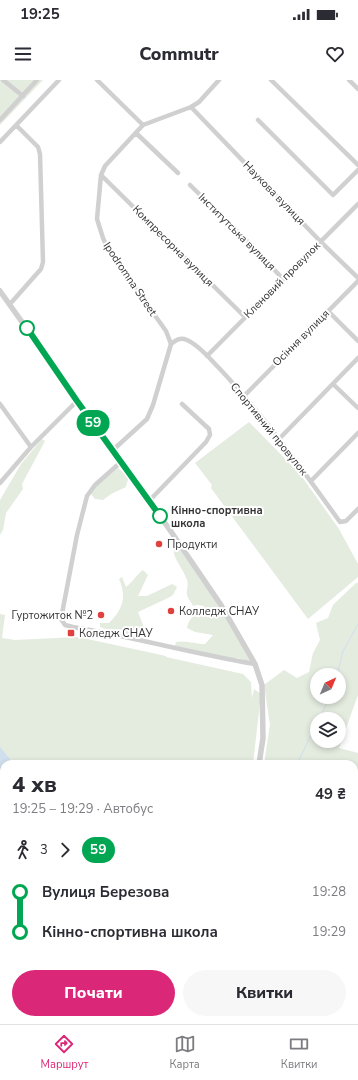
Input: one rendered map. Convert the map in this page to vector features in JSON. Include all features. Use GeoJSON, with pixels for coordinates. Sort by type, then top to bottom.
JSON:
{"type":"FeatureCollection","features":[{"type":"Feature","properties":{"kind":"street"},"geometry":{"type":"LineString","coordinates":[[3,80],[23,96]]}},
{"type":"Feature","properties":{"kind":"street"},"geometry":{"type":"LineString","coordinates":[[0,120],[37,80]]}},
{"type":"Feature","properties":{"kind":"street"},"geometry":{"type":"LineString","coordinates":[[0,142],[59,80]]}},
{"type":"Feature","properties":{"kind":"street"},"geometry":{"type":"LineString","coordinates":[[97,80],[143,125]]}},
{"type":"Feature","properties":{"kind":"street","name":"Ipodromna Street"},"geometry":{"type":"LineString","coordinates":[[171,344],[166,331],[109,251],[103,238],[97,219],[102,175],[105,166],[143,125],[191,107],[199,102],[219,80]]}},
{"type":"Feature","properties":{"kind":"street"},"geometry":{"type":"LineString","coordinates":[[271,80],[358,165]]}},
{"type":"Feature","properties":{"kind":"street"},"geometry":{"type":"LineString","coordinates":[[349,80],[358,89]]}},
{"type":"Feature","properties":{"kind":"street","name":"Наукова вулиця"},"geometry":{"type":"LineString","coordinates":[[191,107],[320,241],[358,278]]}},
{"type":"Feature","properties":{"kind":"street"},"geometry":{"type":"LineString","coordinates":[[258,120],[334,195],[358,170]]}},
{"type":"Feature","properties":{"kind":"street"},"geometry":{"type":"LineString","coordinates":[[10,304],[41,269],[43,262],[40,154],[38,147],[16,125]]}},
{"type":"Feature","properties":{"kind":"street"},"geometry":{"type":"LineString","coordinates":[[136,133],[178,173]]}},
{"type":"Feature","properties":{"kind":"street","name":"Компресорна вулиця"},"geometry":{"type":"LineString","coordinates":[[102,175],[245,317]]}},
{"type":"Feature","properties":{"kind":"street","name":"Інститутська вулиця"},"geometry":{"type":"LineString","coordinates":[[190,185],[283,279]]}},
{"type":"Feature","properties":{"kind":"street","name":"Кленовий провулок"},"geometry":{"type":"LineString","coordinates":[[207,356],[358,204]]}},
{"type":"Feature","properties":{"kind":"street","name":"Осіння вулиця"},"geometry":{"type":"LineString","coordinates":[[245,395],[358,281]]}},
{"type":"Feature","properties":{"kind":"street"},"geometry":{"type":"LineString","coordinates":[[0,291],[221,605],[255,664],[262,685],[264,738],[260,760]]}},
{"type":"Feature","properties":{"kind":"street"},"geometry":{"type":"LineString","coordinates":[[328,311],[358,341]]}},
{"type":"Feature","properties":{"kind":"street","name":"Спортивний провулок"},"geometry":{"type":"LineString","coordinates":[[171,344],[181,338],[188,340],[207,356],[245,395],[280,438],[340,522],[346,521],[358,509]]}},
{"type":"Feature","properties":{"kind":"street"},"geometry":{"type":"LineString","coordinates":[[113,450],[146,419],[153,405],[171,344]]}},
{"type":"Feature","properties":{"kind":"street"},"geometry":{"type":"LineString","coordinates":[[280,438],[358,358]]}},
{"type":"Feature","properties":{"kind":"street"},"geometry":{"type":"LineString","coordinates":[[333,384],[358,408]]}},
{"type":"Feature","properties":{"kind":"street"},"geometry":{"type":"LineString","coordinates":[[0,483],[31,447],[77,401]]}},
{"type":"Feature","properties":{"kind":"street"},"geometry":{"type":"LineString","coordinates":[[0,404],[31,447]]}},
{"type":"Feature","properties":{"kind":"street"},"geometry":{"type":"LineString","coordinates":[[149,501],[206,442],[210,435],[209,429],[182,404]]}},
{"type":"Feature","properties":{"kind":"street"},"geometry":{"type":"LineString","coordinates":[[311,481],[358,433]]}},
{"type":"Feature","properties":{"kind":"street"},"geometry":{"type":"LineString","coordinates":[[121,462],[95,485],[88,496],[77,535],[61,619],[65,625],[73,627],[145,640],[227,660],[255,664]]}},
{"type":"Feature","properties":{"kind":"shaded area"},"geometry":{"type":"Polygon","coordinates":[[[0,80],[43,80],[0,125],[0,80]]]}},
{"type":"Feature","properties":{"kind":"shaded area"},"geometry":{"type":"Polygon","coordinates":[[[249,422],[300,474],[339,529],[358,564],[358,577],[308,619],[211,488],[212,485],[195,463],[249,422]]]}},
{"type":"Feature","properties":{"kind":"shaded area"},"geometry":{"type":"Polygon","coordinates":[[[42,439],[45,441],[22,484],[23,489],[6,513],[3,530],[0,535],[0,500],[21,464],[42,439]]]}},
{"type":"Feature","properties":{"kind":"shaded area"},"geometry":{"type":"Polygon","coordinates":[[[118,468],[128,479],[126,487],[111,494],[103,500],[95,499],[91,494],[96,486],[118,468]]]}},
{"type":"Feature","properties":{"kind":"shaded area"},"geometry":{"type":"Polygon","coordinates":[[[177,545],[207,587],[253,663],[238,658],[226,658],[175,646],[176,642],[205,644],[213,635],[195,632],[187,628],[190,620],[200,612],[204,606],[193,606],[188,596],[187,580],[174,554],[174,546],[177,545]]]}},
{"type":"Feature","properties":{"kind":"shaded area"},"geometry":{"type":"Polygon","coordinates":[[[143,570],[148,575],[138,596],[147,596],[172,584],[177,587],[173,595],[138,612],[147,635],[140,636],[121,633],[100,627],[100,623],[109,623],[118,613],[120,608],[123,592],[119,579],[122,577],[126,587],[143,570]]]}},
{"type":"Feature","properties":{"kind":"shaded area"},"geometry":{"type":"Polygon","coordinates":[[[356,583],[358,583],[358,695],[346,728],[346,712],[310,712],[310,748],[339,748],[358,753],[358,760],[265,760],[270,725],[264,685],[284,670],[297,678],[309,672],[313,653],[320,640],[316,623],[328,618],[333,605],[356,583]]]}},
{"type":"Feature","properties":{"kind":"shaded area"},"geometry":{"type":"Polygon","coordinates":[[[0,614],[5,615],[2,638],[15,640],[78,637],[166,656],[243,674],[251,682],[252,698],[254,689],[261,694],[253,760],[0,760],[0,614]]]}},
{"type":"Feature","properties":{"kind":"water"},"geometry":{"type":"Polygon","coordinates":[[[0,747],[11,760],[0,760],[0,747]]]}},
{"type":"Feature","properties":{"kind":"waterway"},"geometry":{"type":"LineString","coordinates":[[339,668],[343,651],[358,624]]}},
{"type":"Feature","properties":{"kind":"waterway"},"geometry":{"type":"LineString","coordinates":[[322,712],[326,704]]}},
{"type":"Feature","properties":{"kind":"waterway"},"geometry":{"type":"LineString","coordinates":[[299,760],[310,737]]}},
{"type":"Feature","properties":{"kind":"bus line","name":"59"},"geometry":{"type":"LineString","coordinates":[[27,328],[77,401],[160,516]]}},
{"type":"Feature","properties":{"kind":"place","name":"Кінно-спортивна школа"},"geometry":{"type":"Point","coordinates":[160,516]}},
{"type":"Feature","properties":{"kind":"place","name":"Продукти"},"geometry":{"type":"Point","coordinates":[159,544]}},
{"type":"Feature","properties":{"kind":"place","name":"Колледж СНАУ"},"geometry":{"type":"Point","coordinates":[171,611]}},
{"type":"Feature","properties":{"kind":"place","name":"Гуртожиток №2"},"geometry":{"type":"Point","coordinates":[101,615]}},
{"type":"Feature","properties":{"kind":"place","name":"Коледж СНАУ"},"geometry":{"type":"Point","coordinates":[71,633]}}]}
